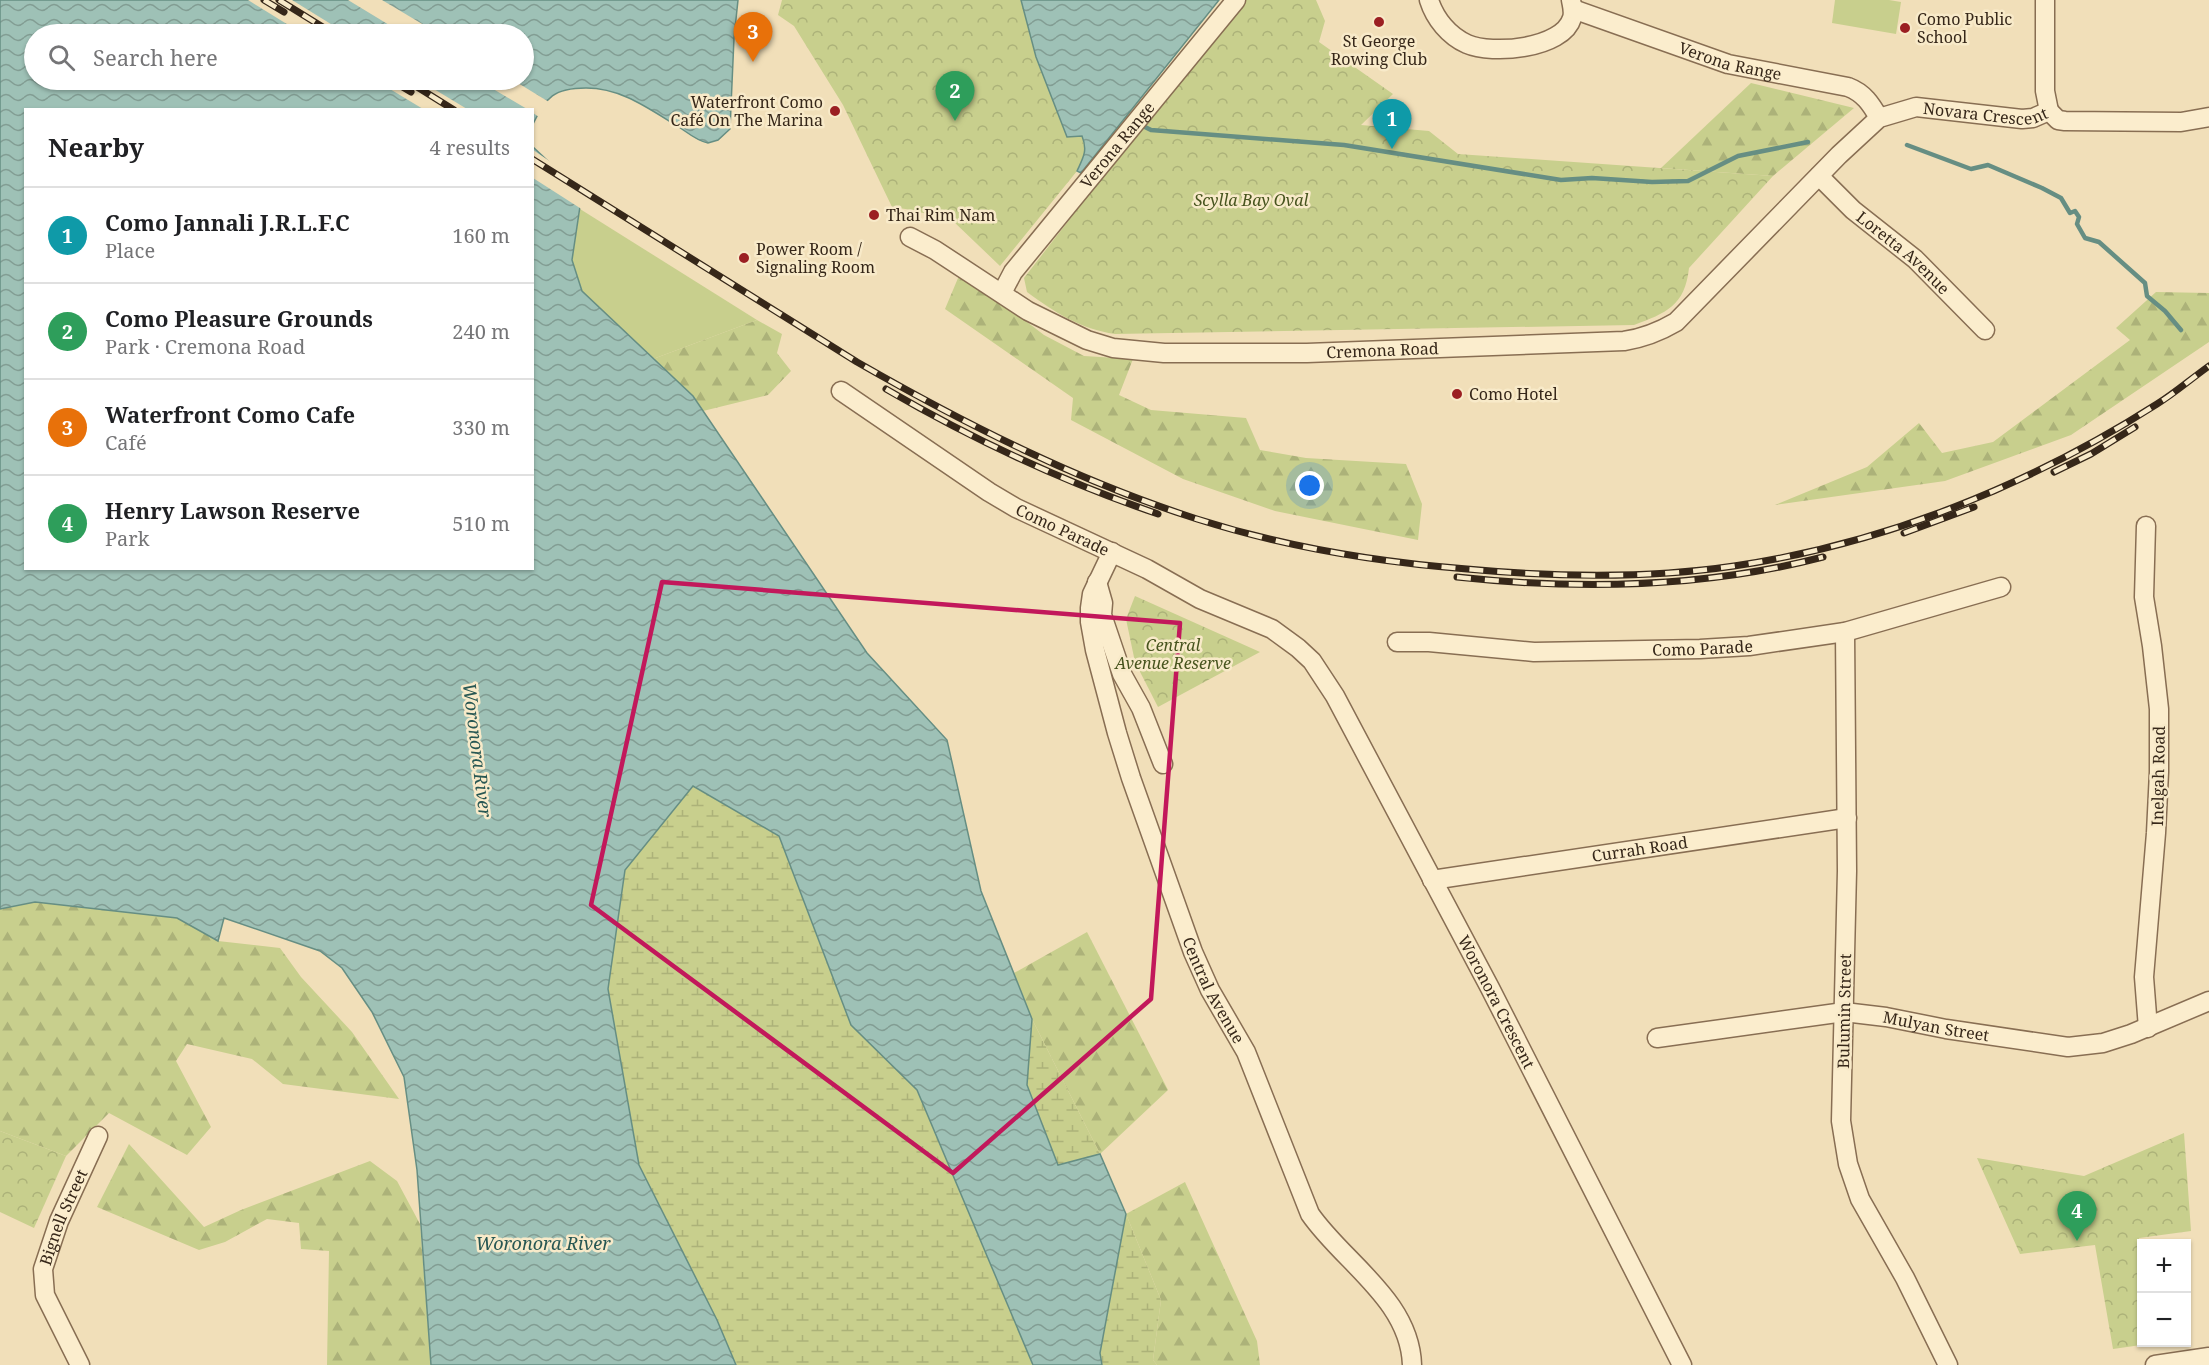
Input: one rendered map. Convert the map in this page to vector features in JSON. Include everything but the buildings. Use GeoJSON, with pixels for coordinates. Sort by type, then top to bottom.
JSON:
{"type":"FeatureCollection","features":[{"type":"Feature","properties":{"kind":"street","name":"Verona Range"},"geometry":{"type":"LineString","coordinates":[[1002,293],[1012,272],[1236,0]]}},
{"type":"Feature","properties":{"kind":"street","name":"Verona Range"},"geometry":{"type":"LineString","coordinates":[[1429,0],[1438,18],[1456,38],[1469,45],[1495,50],[1533,45],[1559,34],[1567,27],[1572,19],[1572,4],[1728,64],[1859,91],[1867,98],[1879,118]]}},
{"type":"Feature","properties":{"kind":"street"},"geometry":{"type":"LineString","coordinates":[[2045,0],[2045,91],[2049,111]]}},
{"type":"Feature","properties":{"kind":"street","name":"Novara Crescent"},"geometry":{"type":"LineString","coordinates":[[1819,176],[1879,118],[1916,107],[2022,119],[2033,118],[2049,111],[2058,120],[2072,121],[2181,122],[2209,117]]}},
{"type":"Feature","properties":{"kind":"street","name":"Cremona Road"},"geometry":{"type":"LineString","coordinates":[[910,237],[935,250],[1036,315],[1087,340],[1113,348],[1138,352],[1188,354],[1307,352],[1624,341],[1659,333],[1676,322],[1819,176]]}},
{"type":"Feature","properties":{"kind":"street","name":"Loretta Avenue"},"geometry":{"type":"LineString","coordinates":[[1819,176],[1853,210],[1915,259],[1984,330]]}},
{"type":"Feature","properties":{"kind":"street","name":"Como Parade"},"geometry":{"type":"LineString","coordinates":[[841,391],[1016,508],[1147,568],[1200,599],[1272,630],[1298,648]]}},
{"type":"Feature","properties":{"kind":"street","name":"Inelgah Road"},"geometry":{"type":"LineString","coordinates":[[2146,526],[2144,597],[2158,698],[2159,751],[2156,833],[2144,977],[2148,1028]]}},
{"type":"Feature","properties":{"kind":"street","name":"Central Avenue"},"geometry":{"type":"LineString","coordinates":[[1112,552],[1092,594],[1090,622],[1107,700],[1131,778],[1193,952],[1210,990],[1246,1052],[1310,1214],[1366,1276],[1391,1308],[1408,1339],[1412,1365]]}},
{"type":"Feature","properties":{"kind":"street"},"geometry":{"type":"LineString","coordinates":[[1097,582],[1103,603],[1102,615],[1122,674],[1141,708],[1163,764]]}},
{"type":"Feature","properties":{"kind":"street","name":"Como Parade"},"geometry":{"type":"LineString","coordinates":[[1397,642],[1429,642],[1534,652],[1749,646],[1845,632],[2001,587]]}},
{"type":"Feature","properties":{"kind":"street","name":"Bulumin Street"},"geometry":{"type":"LineString","coordinates":[[1845,632],[1847,818],[1841,1121],[1848,1164],[1860,1199],[1905,1278],[1948,1365]]}},
{"type":"Feature","properties":{"kind":"street","name":"Woronora Crescent"},"geometry":{"type":"LineString","coordinates":[[1298,648],[1312,661],[1330,687],[1490,988],[1682,1365]]}},
{"type":"Feature","properties":{"kind":"street","name":"Currah Road"},"geometry":{"type":"LineString","coordinates":[[1432,880],[1847,818]]}},
{"type":"Feature","properties":{"kind":"street","name":"Mulyan Street"},"geometry":{"type":"LineString","coordinates":[[1657,1038],[1844,1012],[2068,1047],[2103,1044],[2148,1028],[2209,1001]]}},
{"type":"Feature","properties":{"kind":"street","name":"Bignell Street"},"geometry":{"type":"LineString","coordinates":[[80,1365],[45,1295],[44,1269],[58,1221],[98,1136]]}},
{"type":"Feature","properties":{"kind":"street"},"geometry":{"type":"LineString","coordinates":[[2154,1365],[2209,1357]]}},
{"type":"Feature","properties":{"kind":"highlighted area"},"geometry":{"type":"Polygon","coordinates":[[[662,582],[1180,623],[1151,999],[953,1173],[591,905],[662,582]]]}},
{"type":"Feature","properties":{"kind":"green space"},"geometry":{"type":"Polygon","coordinates":[[[782,0],[1021,0],[1036,57],[1082,136],[1086,152],[1077,171],[1000,266],[953,221],[892,207],[843,105],[794,26],[778,15],[782,0]]]}},
{"type":"Feature","properties":{"kind":"green space","name":"Scylla Bay Oval"},"geometry":{"type":"Polygon","coordinates":[[[1240,0],[1316,0],[1325,21],[1319,42],[1393,94],[1361,125],[1429,131],[1458,154],[1773,176],[1689,268],[1687,281],[1678,300],[1664,312],[1634,325],[1115,334],[1079,324],[1048,307],[1027,292],[1024,278],[1240,0]]]}},
{"type":"Feature","properties":{"kind":"green space"},"geometry":{"type":"Polygon","coordinates":[[[1835,0],[1901,2],[1896,34],[1832,23],[1835,0]]]}},
{"type":"Feature","properties":{"kind":"green space"},"geometry":{"type":"Polygon","coordinates":[[[1751,83],[1854,108],[1773,176],[1661,168],[1751,83]]]}},
{"type":"Feature","properties":{"kind":"green space"},"geometry":{"type":"Polygon","coordinates":[[[580,209],[757,320],[653,359],[582,291],[572,260],[580,209]]]}},
{"type":"Feature","properties":{"kind":"green space"},"geometry":{"type":"Polygon","coordinates":[[[961,271],[1044,335],[1084,356],[1133,359],[1119,395],[1151,410],[1246,418],[1260,450],[1306,458],[1406,464],[1422,504],[1418,540],[1275,511],[1183,479],[1071,420],[1073,398],[945,309],[961,271]]]}},
{"type":"Feature","properties":{"kind":"green space"},"geometry":{"type":"Polygon","coordinates":[[[2156,292],[2209,293],[2209,342],[2071,435],[1945,481],[1775,505],[1867,467],[1919,423],[1942,453],[1993,442],[2130,340],[2116,328],[2156,292]]]}},
{"type":"Feature","properties":{"kind":"green space"},"geometry":{"type":"Polygon","coordinates":[[[757,320],[782,334],[777,353],[791,371],[768,395],[703,411],[693,396],[653,359],[757,320]]]}},
{"type":"Feature","properties":{"kind":"green space","name":"Central Avenue Reserve"},"geometry":{"type":"Polygon","coordinates":[[[1135,596],[1260,652],[1158,707],[1135,662],[1126,619],[1135,596]]]}},
{"type":"Feature","properties":{"kind":"green space"},"geometry":{"type":"Polygon","coordinates":[[[693,786],[779,836],[851,1025],[917,1090],[1033,1365],[736,1365],[717,1320],[639,1165],[608,989],[625,870],[693,786]]]}},
{"type":"Feature","properties":{"kind":"green space"},"geometry":{"type":"Polygon","coordinates":[[[35,902],[177,918],[218,941],[280,948],[301,977],[352,1032],[399,1099],[283,1084],[252,1059],[187,1044],[176,1061],[211,1127],[187,1155],[109,1113],[66,1156],[0,1131],[0,909],[35,902]]]}},
{"type":"Feature","properties":{"kind":"green space"},"geometry":{"type":"Polygon","coordinates":[[[1087,932],[1168,1090],[1100,1154],[1032,1019],[1014,973],[1087,932]]]}},
{"type":"Feature","properties":{"kind":"green space"},"geometry":{"type":"Polygon","coordinates":[[[1032,1019],[1100,1154],[1058,1165],[1027,1085],[1032,1019]]]}},
{"type":"Feature","properties":{"kind":"green space"},"geometry":{"type":"Polygon","coordinates":[[[0,1131],[66,1156],[34,1228],[0,1212],[0,1131]]]}},
{"type":"Feature","properties":{"kind":"green space"},"geometry":{"type":"Polygon","coordinates":[[[2184,1133],[2191,1231],[2137,1239],[2137,1346],[2113,1349],[2095,1245],[2020,1254],[1977,1158],[2084,1176],[2184,1133]]]}},
{"type":"Feature","properties":{"kind":"green space"},"geometry":{"type":"Polygon","coordinates":[[[129,1144],[204,1227],[241,1210],[370,1161],[397,1181],[420,1224],[431,1365],[327,1365],[329,1251],[301,1249],[299,1223],[267,1219],[225,1242],[199,1250],[97,1207],[129,1144]]]}},
{"type":"Feature","properties":{"kind":"green space"},"geometry":{"type":"Polygon","coordinates":[[[1185,1182],[1257,1341],[1260,1365],[1157,1365],[1153,1360],[1161,1300],[1126,1214],[1185,1182]]]}},
{"type":"Feature","properties":{"kind":"green space"},"geometry":{"type":"Polygon","coordinates":[[[1126,1214],[1161,1300],[1153,1360],[1157,1365],[1102,1365],[1100,1353],[1126,1214]]]}},
{"type":"Feature","properties":{"kind":"water","name":"Woronora River"},"geometry":{"type":"Polygon","coordinates":[[[0,0],[738,0],[730,129],[718,140],[708,143],[696,139],[646,107],[623,96],[586,88],[566,90],[552,96],[542,107],[534,122],[534,108],[24,108],[24,570],[534,570],[534,148],[582,193],[572,260],[582,291],[693,396],[867,653],[947,740],[981,891],[1032,1019],[1027,1085],[1058,1165],[1100,1154],[1126,1214],[1100,1353],[1102,1365],[1033,1365],[917,1090],[851,1025],[779,836],[693,786],[625,870],[608,989],[639,1165],[717,1320],[736,1365],[431,1365],[417,1170],[404,1077],[372,1012],[342,968],[320,951],[224,918],[218,941],[177,918],[35,902],[0,909],[0,0]]]}},
{"type":"Feature","properties":{"kind":"water"},"geometry":{"type":"Polygon","coordinates":[[[1021,0],[1219,0],[1081,173],[1077,171],[1085,150],[1084,141],[1082,136],[1067,137],[1036,57],[1021,0]]]}},
{"type":"Feature","properties":{"kind":"pier"},"geometry":{"type":"Polygon","coordinates":[[[248,0],[292,0],[331,24],[287,24],[248,0]]]}},
{"type":"Feature","properties":{"kind":"pier"},"geometry":{"type":"Polygon","coordinates":[[[348,0],[382,0],[422,24],[388,24],[348,0]]]}},
{"type":"Feature","properties":{"kind":"pier"},"geometry":{"type":"Polygon","coordinates":[[[392,90],[436,90],[465,108],[421,108],[392,90]]]}},
{"type":"Feature","properties":{"kind":"pier"},"geometry":{"type":"Polygon","coordinates":[[[495,90],[529,90],[549,102],[539,117],[534,114],[534,108],[525,108],[495,90]]]}},
{"type":"Feature","properties":{"kind":"pier"},"geometry":{"type":"Polygon","coordinates":[[[534,151],[557,166],[585,191],[583,210],[534,179],[534,151]]]}},
{"type":"Feature","properties":{"kind":"waterway"},"geometry":{"type":"LineString","coordinates":[[1139,124],[1151,130],[1344,145],[1561,180],[1592,178],[1652,182],[1688,181],[1738,156],[1808,142]]}},
{"type":"Feature","properties":{"kind":"waterway"},"geometry":{"type":"LineString","coordinates":[[1907,145],[1971,169],[1988,165],[2061,198],[2070,213],[2075,211],[2079,217],[2077,224],[2085,238],[2099,242],[2145,283],[2147,296],[2165,311],[2181,330]]}},
{"type":"Feature","properties":{"kind":"railway"},"geometry":{"type":"LineString","coordinates":[[264,0],[284,12]]}},
{"type":"Feature","properties":{"kind":"railway"},"geometry":{"type":"LineString","coordinates":[[279,0],[318,24]]}},
{"type":"Feature","properties":{"kind":"railway"},"geometry":{"type":"LineString","coordinates":[[422,90],[451,108]]}},
{"type":"Feature","properties":{"kind":"railway"},"geometry":{"type":"LineString","coordinates":[[534,160],[857,362],[981,429],[1066,469],[1153,504],[1230,529],[1331,552],[1399,562],[1533,574],[1634,575],[1734,566],[1846,543],[1954,507],[2007,485],[2109,433],[2157,404],[2209,366]]}},
{"type":"Feature","properties":{"kind":"railway"},"geometry":{"type":"LineString","coordinates":[[886,389],[985,442],[1053,474],[1158,514]]}},
{"type":"Feature","properties":{"kind":"railway"},"geometry":{"type":"LineString","coordinates":[[2054,472],[2091,454],[2135,427]]}},
{"type":"Feature","properties":{"kind":"railway"},"geometry":{"type":"LineString","coordinates":[[1904,533],[1974,507]]}},
{"type":"Feature","properties":{"kind":"railway"},"geometry":{"type":"LineString","coordinates":[[1457,577],[1548,584],[1641,584],[1733,575],[1823,557]]}},
{"type":"Feature","properties":{"kind":"place","name":"St George Rowing Club"},"geometry":{"type":"Point","coordinates":[1379,22]}},
{"type":"Feature","properties":{"kind":"place","name":"Como Public School"},"geometry":{"type":"Point","coordinates":[1905,28]}},
{"type":"Feature","properties":{"kind":"place","name":"Waterfront Como Cafe"},"geometry":{"type":"Point","coordinates":[753,62]}},
{"type":"Feature","properties":{"kind":"place","name":"Waterfront Como Café On The Marina"},"geometry":{"type":"Point","coordinates":[835,111]}},
{"type":"Feature","properties":{"kind":"place","name":"Como Pleasure Grounds"},"geometry":{"type":"Point","coordinates":[955,121]}},
{"type":"Feature","properties":{"kind":"place","name":"Como Jannali J.R.L.F.C"},"geometry":{"type":"Point","coordinates":[1392,149]}},
{"type":"Feature","properties":{"kind":"place","name":"Thai Rim Nam"},"geometry":{"type":"Point","coordinates":[874,215]}},
{"type":"Feature","properties":{"kind":"place","name":"Power Room / Signaling Room"},"geometry":{"type":"Point","coordinates":[744,258]}},
{"type":"Feature","properties":{"kind":"place","name":"Como Hotel"},"geometry":{"type":"Point","coordinates":[1457,394]}},
{"type":"Feature","properties":{"kind":"place","name":"Henry Lawson Reserve"},"geometry":{"type":"Point","coordinates":[2077,1241]}}]}
